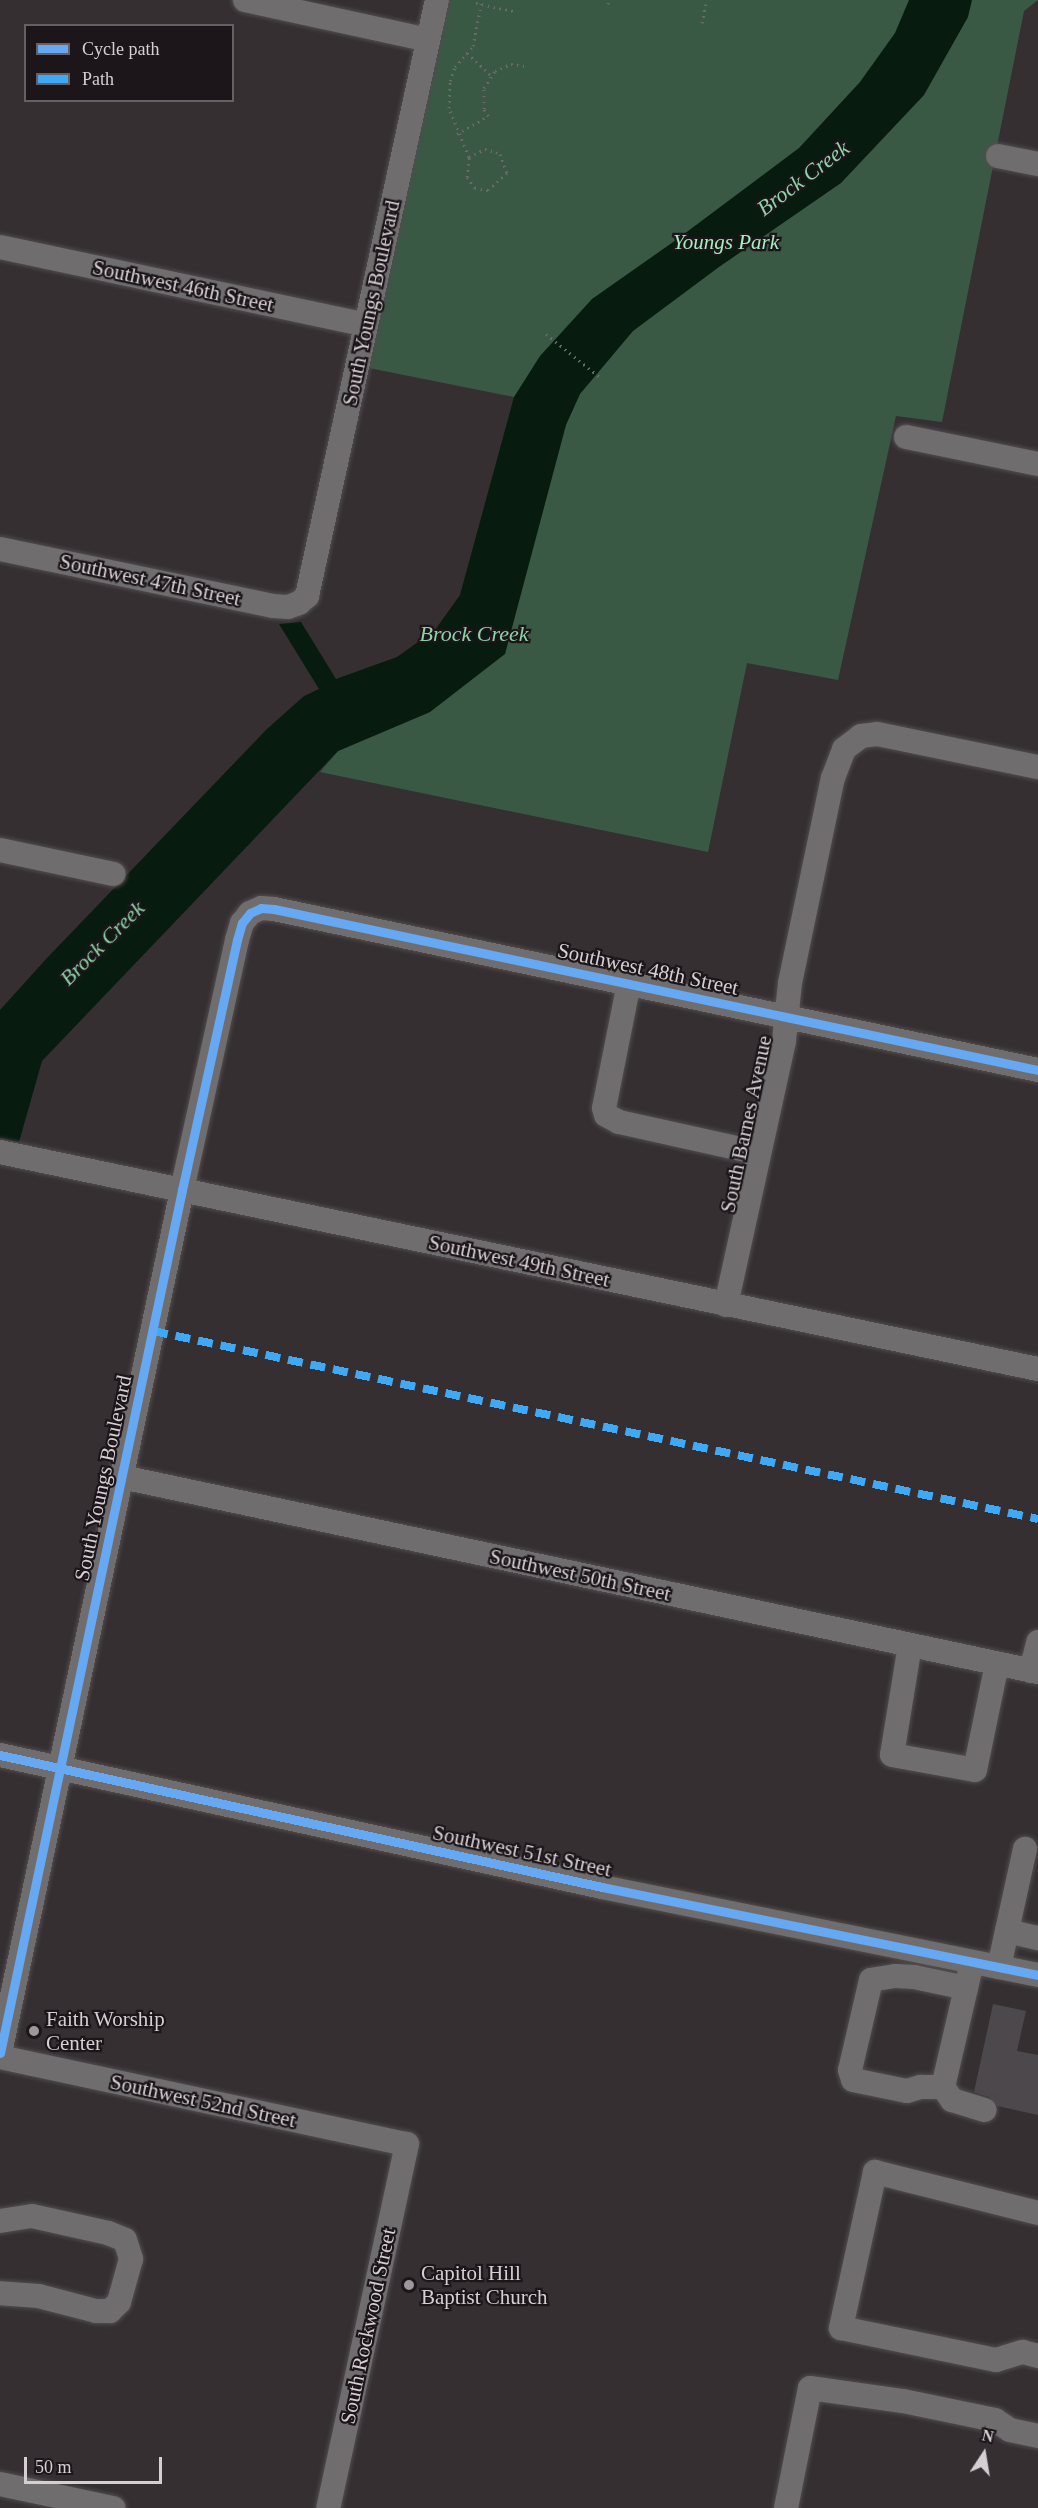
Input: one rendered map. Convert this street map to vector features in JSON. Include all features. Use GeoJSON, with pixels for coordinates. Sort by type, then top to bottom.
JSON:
{"type":"FeatureCollection","features":[{"type":"Feature","properties":{"kind":"street"},"geometry":{"type":"LineString","coordinates":[[245,0],[428,40]]}},
{"type":"Feature","properties":{"kind":"street","name":"South Youngs Boulevard"},"geometry":{"type":"LineString","coordinates":[[299,603],[307,596],[312,584],[437,0]]}},
{"type":"Feature","properties":{"kind":"street"},"geometry":{"type":"LineString","coordinates":[[998,156],[1038,164]]}},
{"type":"Feature","properties":{"kind":"street","name":"Southwest 46th Street"},"geometry":{"type":"LineString","coordinates":[[0,247],[366,325]]}},
{"type":"Feature","properties":{"kind":"street"},"geometry":{"type":"LineString","coordinates":[[906,437],[1038,464]]}},
{"type":"Feature","properties":{"kind":"street","name":"Southwest 47th Street"},"geometry":{"type":"LineString","coordinates":[[0,549],[273,606],[288,607],[299,603]]}},
{"type":"Feature","properties":{"kind":"street","name":"South Barnes Avenue"},"geometry":{"type":"LineString","coordinates":[[726,1305],[784,1041],[790,983],[838,760],[851,742],[861,736],[877,734],[1038,767]]}},
{"type":"Feature","properties":{"kind":"street"},"geometry":{"type":"LineString","coordinates":[[0,850],[114,874]]}},
{"type":"Feature","properties":{"kind":"street","name":"Southwest 48th Street"},"geometry":{"type":"LineString","coordinates":[[250,913],[261,908],[274,909],[1038,1070]]}},
{"type":"Feature","properties":{"kind":"street","name":"South Youngs Boulevard"},"geometry":{"type":"LineString","coordinates":[[0,2055],[182,1190],[237,940],[242,922],[250,913]]}},
{"type":"Feature","properties":{"kind":"street"},"geometry":{"type":"LineString","coordinates":[[629,983],[604,1108],[606,1115],[619,1122],[759,1153]]}},
{"type":"Feature","properties":{"kind":"street","name":"Southwest 49th Street"},"geometry":{"type":"LineString","coordinates":[[6,1153],[1038,1370]]}},
{"type":"Feature","properties":{"kind":"street","name":"Southwest 50th Street"},"geometry":{"type":"LineString","coordinates":[[122,1477],[1034,1671]]}},
{"type":"Feature","properties":{"kind":"street"},"geometry":{"type":"LineString","coordinates":[[1034,1671],[1038,1642]]}},
{"type":"Feature","properties":{"kind":"street"},"geometry":{"type":"LineString","coordinates":[[910,1645],[892,1755],[975,1770],[997,1664]]}},
{"type":"Feature","properties":{"kind":"street","name":"Southwest 51st Street"},"geometry":{"type":"LineString","coordinates":[[0,1755],[602,1887],[1038,1975]]}},
{"type":"Feature","properties":{"kind":"street"},"geometry":{"type":"LineString","coordinates":[[999,1967],[1025,1849]]}},
{"type":"Feature","properties":{"kind":"street"},"geometry":{"type":"LineString","coordinates":[[1007,1931],[1038,1938]]}},
{"type":"Feature","properties":{"kind":"street"},"geometry":{"type":"LineString","coordinates":[[914,1977],[920,1951]]}},
{"type":"Feature","properties":{"kind":"street"},"geometry":{"type":"LineString","coordinates":[[972,1962],[943,2087],[952,2100],[984,2110]]}},
{"type":"Feature","properties":{"kind":"street"},"geometry":{"type":"LineString","coordinates":[[943,2087],[894,2090],[853,2080],[850,2070],[871,1980],[895,1976],[914,1977],[966,1988]]}},
{"type":"Feature","properties":{"kind":"street","name":"Southwest 52nd Street"},"geometry":{"type":"LineString","coordinates":[[0,2055],[407,2144]]}},
{"type":"Feature","properties":{"kind":"street","name":"South Rockwood Street"},"geometry":{"type":"LineString","coordinates":[[328,2508],[407,2144]]}},
{"type":"Feature","properties":{"kind":"street"},"geometry":{"type":"LineString","coordinates":[[1038,2213],[875,2172],[841,2328],[996,2360],[1023,2352],[1038,2356]]}},
{"type":"Feature","properties":{"kind":"street"},"geometry":{"type":"LineString","coordinates":[[0,2221],[32,2216],[108,2233],[125,2240],[131,2259],[119,2302],[110,2311],[96,2311],[39,2296],[0,2293]]}},
{"type":"Feature","properties":{"kind":"street"},"geometry":{"type":"LineString","coordinates":[[786,2508],[810,2388],[903,2401],[995,2420],[1010,2430],[1038,2436]]}},
{"type":"Feature","properties":{"kind":"street"},"geometry":{"type":"LineString","coordinates":[[0,2484],[113,2508]]}},
{"type":"Feature","properties":{"kind":"path"},"geometry":{"type":"LineString","coordinates":[[702,24],[707,0]]}},
{"type":"Feature","properties":{"kind":"path"},"geometry":{"type":"LineString","coordinates":[[476,3],[482,2],[515,11]]}},
{"type":"Feature","properties":{"kind":"path"},"geometry":{"type":"LineString","coordinates":[[469,157],[485,149],[496,152],[500,154],[507,173],[488,190],[480,190],[467,177],[469,157],[457,134],[449,108],[448,93],[455,67],[473,46],[482,2]]}},
{"type":"Feature","properties":{"kind":"path"},"geometry":{"type":"LineString","coordinates":[[466,53],[491,75]]}},
{"type":"Feature","properties":{"kind":"path"},"geometry":{"type":"LineString","coordinates":[[457,134],[488,116],[483,109],[483,98],[484,88],[491,75],[502,66],[525,66]]}},
{"type":"Feature","properties":{"kind":"path"},"geometry":{"type":"LineString","coordinates":[[546,334],[601,378]]}},
{"type":"Feature","properties":{"kind":"green space","name":"Youngs Park"},"geometry":{"type":"Polygon","coordinates":[[[447,0],[1038,0],[1024,11],[942,422],[896,416],[838,680],[747,663],[708,852],[320,772],[338,751],[430,712],[566,425],[514,397],[369,368],[447,0]]]}},
{"type":"Feature","properties":{"kind":"water","name":"Brock Creek"},"geometry":{"type":"Polygon","coordinates":[[[909,0],[972,0],[968,17],[924,95],[841,183],[719,267],[633,331],[580,394],[566,425],[505,654],[430,712],[338,751],[42,1061],[19,1142],[0,1138],[0,1010],[267,729],[304,696],[319,689],[279,624],[301,622],[336,679],[397,657],[435,630],[460,595],[514,397],[540,356],[592,299],[676,240],[799,148],[860,82],[895,33],[909,0]]]}},
{"type":"Feature","properties":{"kind":"building"},"geometry":{"type":"Polygon","coordinates":[[[993,2004],[1026,2011],[1017,2051],[1038,2055],[1038,2115],[997,2106],[989,2097],[974,2092],[993,2004]]]}},
{"type":"Feature","properties":{"kind":"marked path"},"geometry":{"type":"LineString","coordinates":[[153,1331],[1038,1519]]}},
{"type":"Feature","properties":{"kind":"cycle path"},"geometry":{"type":"LineString","coordinates":[[0,2053],[182,1190],[237,940],[242,923],[250,913],[261,908],[274,909],[1038,1070]]}},
{"type":"Feature","properties":{"kind":"cycle path"},"geometry":{"type":"LineString","coordinates":[[0,1755],[602,1887],[1038,1975]]}},
{"type":"Feature","properties":{"kind":"place","name":"Faith Worship Center"},"geometry":{"type":"Point","coordinates":[34,2031]}},
{"type":"Feature","properties":{"kind":"place","name":"Capitol Hill Baptist Church"},"geometry":{"type":"Point","coordinates":[409,2285]}}]}
